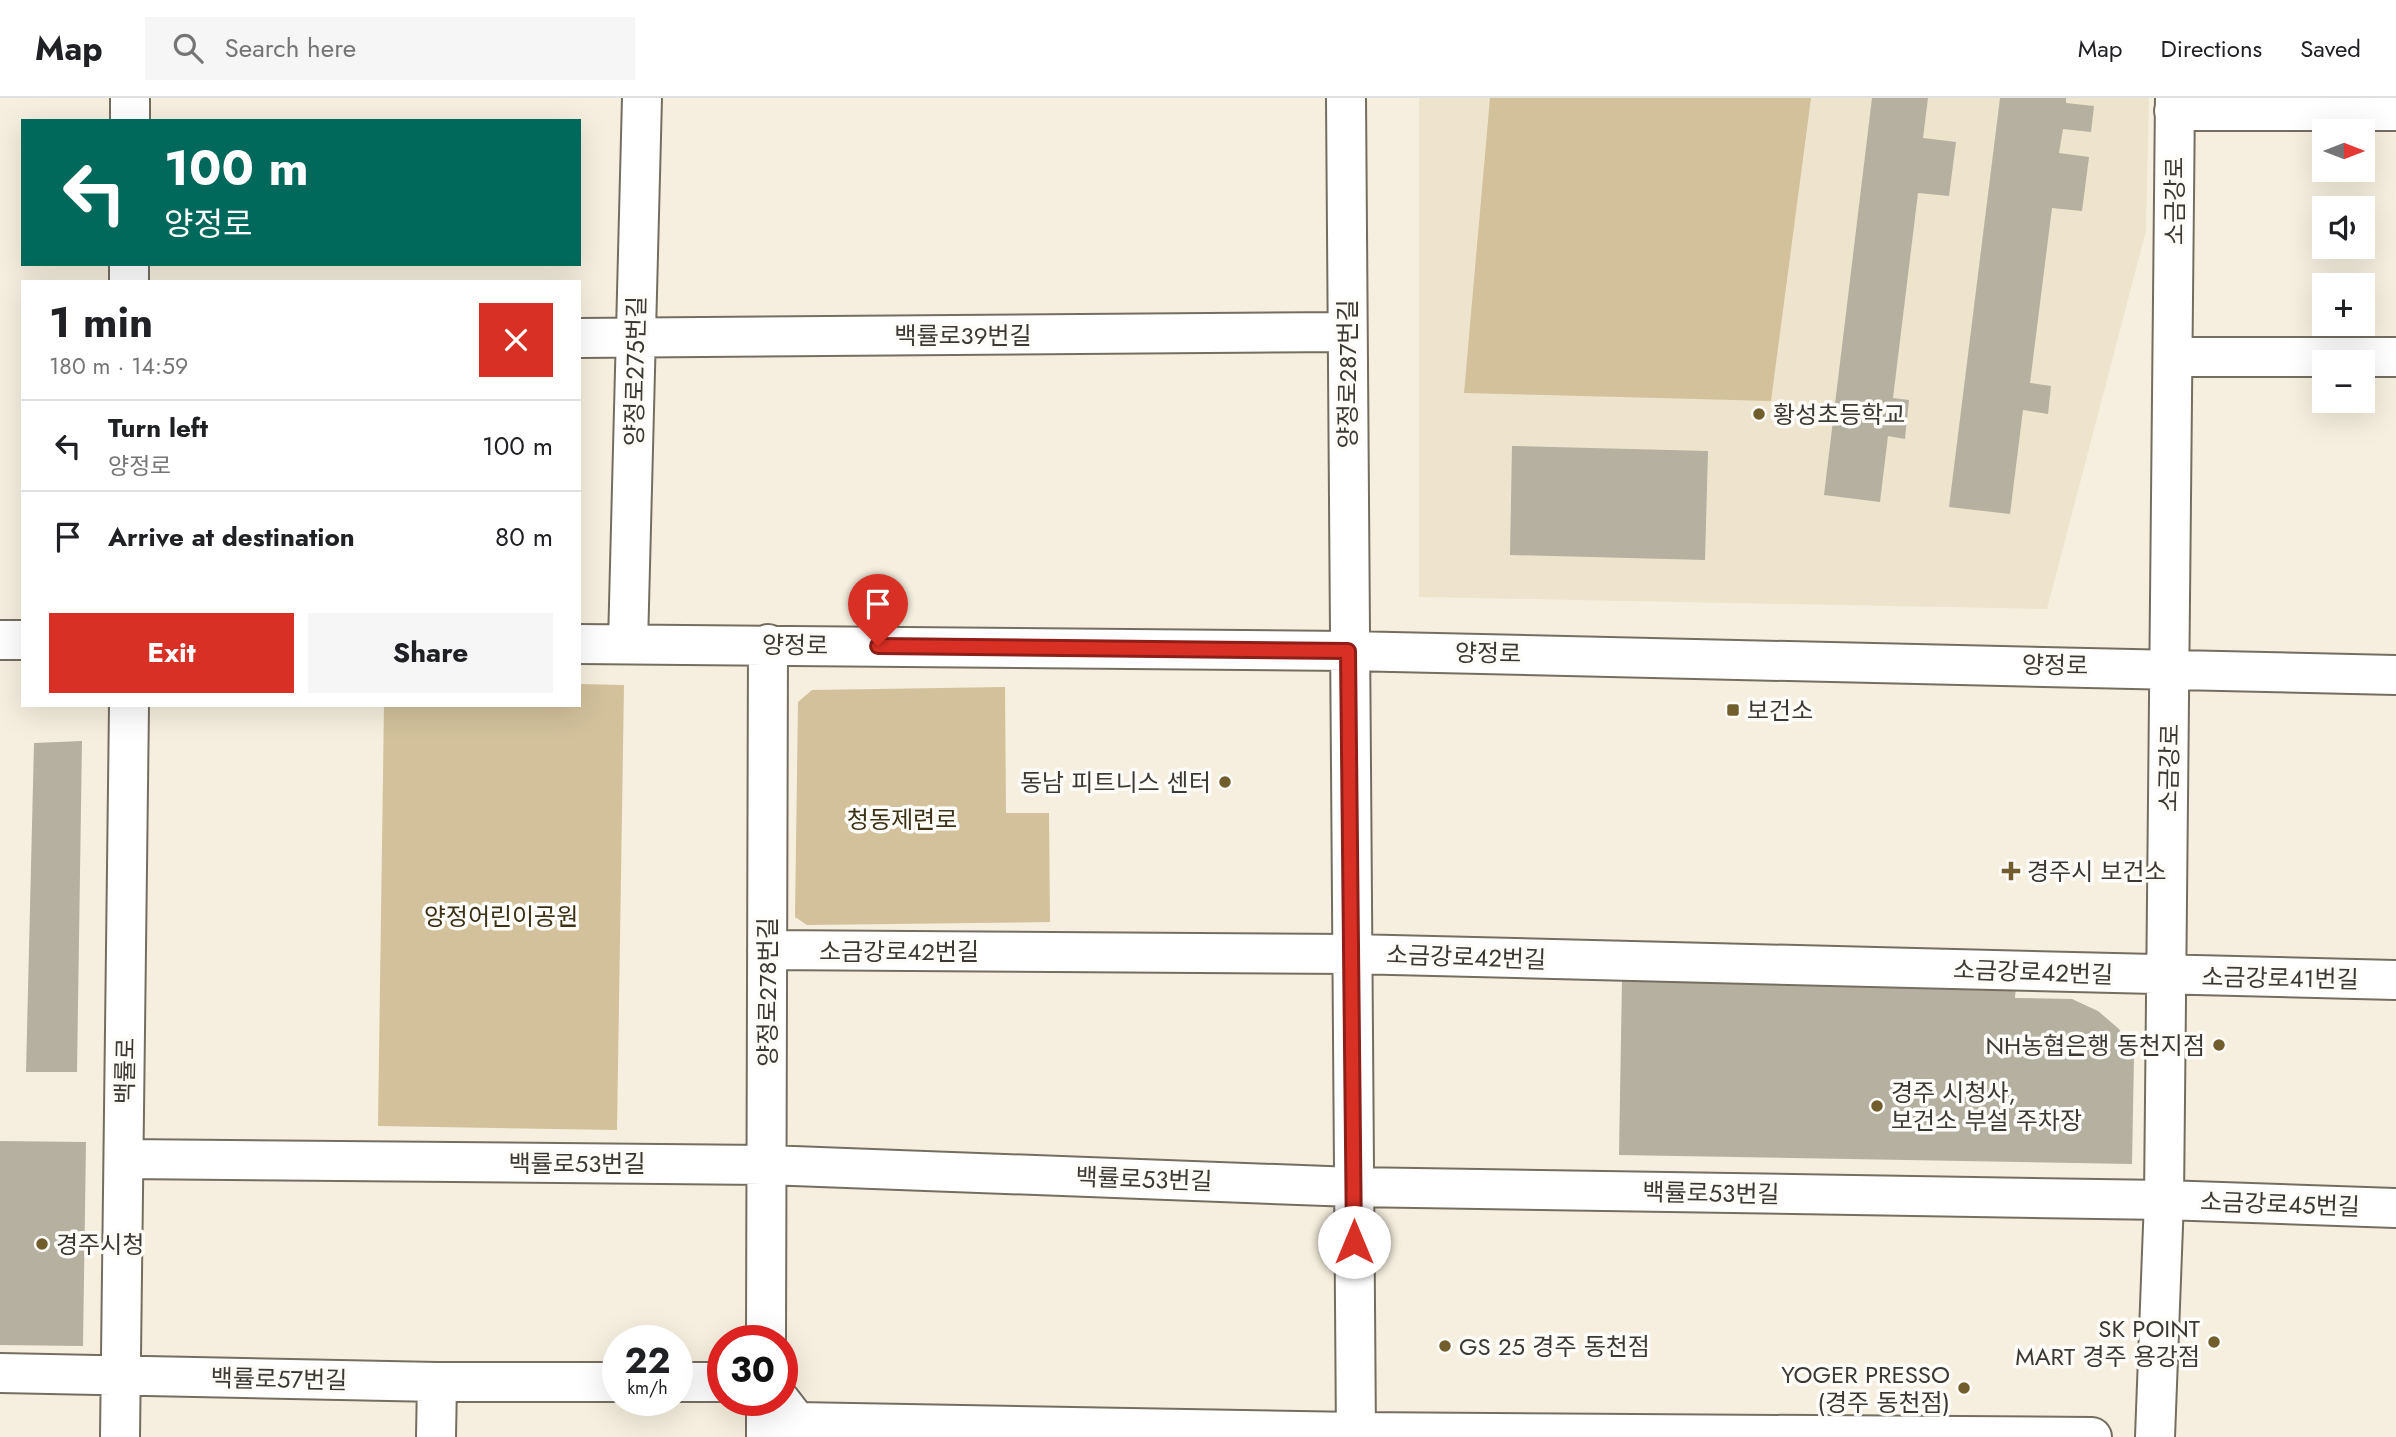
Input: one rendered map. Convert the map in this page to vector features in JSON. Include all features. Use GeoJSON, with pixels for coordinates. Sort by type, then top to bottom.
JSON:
{"type":"FeatureCollection","features":[{"type":"Feature","properties":{"kind":"street"},"geometry":{"type":"LineString","coordinates":[[130,98],[130,119]]}},
{"type":"Feature","properties":{"kind":"street","name":"양정로275번길"},"geometry":{"type":"LineString","coordinates":[[628,644],[642,98]]}},
{"type":"Feature","properties":{"kind":"street","name":"양정로287번길"},"geometry":{"type":"LineString","coordinates":[[1346,98],[1348,651],[1356,1434]]}},
{"type":"Feature","properties":{"kind":"street"},"geometry":{"type":"LineString","coordinates":[[2175,105],[2396,111]]}},
{"type":"Feature","properties":{"kind":"street","name":"소금강로"},"geometry":{"type":"LineString","coordinates":[[2155,1437],[2164,1200],[2175,105]]}},
{"type":"Feature","properties":{"kind":"street","name":"백률로39번길"},"geometry":{"type":"LineString","coordinates":[[581,338],[1347,332]]}},
{"type":"Feature","properties":{"kind":"street"},"geometry":{"type":"LineString","coordinates":[[2174,357],[2396,357]]}},
{"type":"Feature","properties":{"kind":"street"},"geometry":{"type":"LineString","coordinates":[[0,640],[21,640]]}},
{"type":"Feature","properties":{"kind":"street","name":"양정로"},"geometry":{"type":"LineString","coordinates":[[581,644],[1348,651],[2171,667],[2396,675]]}},
{"type":"Feature","properties":{"kind":"street","name":"양정로278번길"},"geometry":{"type":"LineString","coordinates":[[766,1325],[768,644]]}},
{"type":"Feature","properties":{"kind":"street","name":"백률로"},"geometry":{"type":"LineString","coordinates":[[120,1437],[129,707]]}},
{"type":"Feature","properties":{"kind":"street","name":"소금강로42번길"},"geometry":{"type":"LineString","coordinates":[[767,950],[1351,954],[2165,976]]}},
{"type":"Feature","properties":{"kind":"street","name":"소금강로41번길"},"geometry":{"type":"LineString","coordinates":[[2165,976],[2396,980]]}},
{"type":"Feature","properties":{"kind":"street","name":"백률로53번길"},"geometry":{"type":"LineString","coordinates":[[124,1159],[767,1165],[1353,1188],[2164,1200]]}},
{"type":"Feature","properties":{"kind":"street","name":"소금강로45번길"},"geometry":{"type":"LineString","coordinates":[[2164,1200],[2396,1208]]}},
{"type":"Feature","properties":{"kind":"street","name":"백률로57번길"},"geometry":{"type":"LineString","coordinates":[[0,1373],[437,1382],[602,1382]]}},
{"type":"Feature","properties":{"kind":"street"},"geometry":{"type":"LineString","coordinates":[[436,1437],[437,1382]]}},
{"type":"Feature","properties":{"kind":"street"},"geometry":{"type":"LineString","coordinates":[[766,1416],[766,1437]]}},
{"type":"Feature","properties":{"kind":"street"},"geometry":{"type":"LineString","coordinates":[[792,1416],[797,1422],[1356,1434],[2092,1437]]}},
{"type":"Feature","properties":{"kind":"shaded area","name":"황성초등학교"},"geometry":{"type":"Polygon","coordinates":[[[1419,98],[2149,98],[2146,231],[2047,609],[1419,597],[1419,98]]]}},
{"type":"Feature","properties":{"kind":"green space"},"geometry":{"type":"Polygon","coordinates":[[[1490,98],[1811,98],[1771,401],[1464,393],[1490,98]]]}},
{"type":"Feature","properties":{"kind":"green space","name":"양정어린이공원"},"geometry":{"type":"Polygon","coordinates":[[[581,684],[624,685],[617,1130],[378,1126],[384,707],[581,707],[581,684]]]}},
{"type":"Feature","properties":{"kind":"green space","name":"청동제련로"},"geometry":{"type":"Polygon","coordinates":[[[1005,687],[1006,813],[1049,813],[1050,922],[807,925],[795,917],[798,702],[812,690],[1005,687]]]}},
{"type":"Feature","properties":{"kind":"building"},"geometry":{"type":"Polygon","coordinates":[[[1872,98],[1928,98],[1923,138],[1956,142],[1949,196],[1918,193],[1893,398],[1909,400],[1905,439],[1888,436],[1880,502],[1824,495],[1872,98]]]}},
{"type":"Feature","properties":{"kind":"building"},"geometry":{"type":"Polygon","coordinates":[[[2000,98],[2066,98],[2066,103],[2094,106],[2091,132],[2063,129],[2059,153],[2089,157],[2082,211],[2052,208],[2030,383],[2051,386],[2048,414],[2023,410],[2010,514],[1949,507],[2000,98]]]}},
{"type":"Feature","properties":{"kind":"building"},"geometry":{"type":"Polygon","coordinates":[[[1512,446],[1708,451],[1705,560],[1510,555],[1512,446]]]}},
{"type":"Feature","properties":{"kind":"building"},"geometry":{"type":"Polygon","coordinates":[[[82,741],[77,1072],[26,1072],[34,743],[82,741]]]}},
{"type":"Feature","properties":{"kind":"building","name":"경주 시청사, 보건소 부설 주차장"},"geometry":{"type":"Polygon","coordinates":[[[1622,979],[2016,986],[2015,998],[2072,999],[2098,1011],[2119,1029],[2134,1056],[2132,1164],[1619,1155],[1622,979]]]}},
{"type":"Feature","properties":{"kind":"building","name":"경주시청"},"geometry":{"type":"Polygon","coordinates":[[[0,1141],[86,1142],[83,1346],[0,1345],[0,1141]]]}},
{"type":"Feature","properties":{"kind":"place","name":"황성초등학교"},"geometry":{"type":"Point","coordinates":[1759,414]}},
{"type":"Feature","properties":{"kind":"place","name":"보건소"},"geometry":{"type":"Point","coordinates":[1733,710]}},
{"type":"Feature","properties":{"kind":"place","name":"동남 피트니스 센터"},"geometry":{"type":"Point","coordinates":[1225,782]}},
{"type":"Feature","properties":{"kind":"place","name":"경주시 보건소"},"geometry":{"type":"Point","coordinates":[2011,871]}},
{"type":"Feature","properties":{"kind":"place","name":"NH농협은행 동천지점"},"geometry":{"type":"Point","coordinates":[2219,1045]}},
{"type":"Feature","properties":{"kind":"place","name":"경주 시청사, 보건소 부설 주차장"},"geometry":{"type":"Point","coordinates":[1877,1106]}},
{"type":"Feature","properties":{"kind":"place","name":"경주시청"},"geometry":{"type":"Point","coordinates":[42,1244]}},
{"type":"Feature","properties":{"kind":"place","name":"SK POINT MART 경주 용강점"},"geometry":{"type":"Point","coordinates":[2214,1342]}},
{"type":"Feature","properties":{"kind":"place","name":"GS 25 경주 동천점"},"geometry":{"type":"Point","coordinates":[1445,1346]}},
{"type":"Feature","properties":{"kind":"place","name":"YOGER PRESSO (경주 동천점)"},"geometry":{"type":"Point","coordinates":[1964,1388]}},
{"type":"Feature","properties":{"kind":"route"},"geometry":{"type":"LineString","coordinates":[[878,646],[1348,651],[1354,1242]]}}]}
